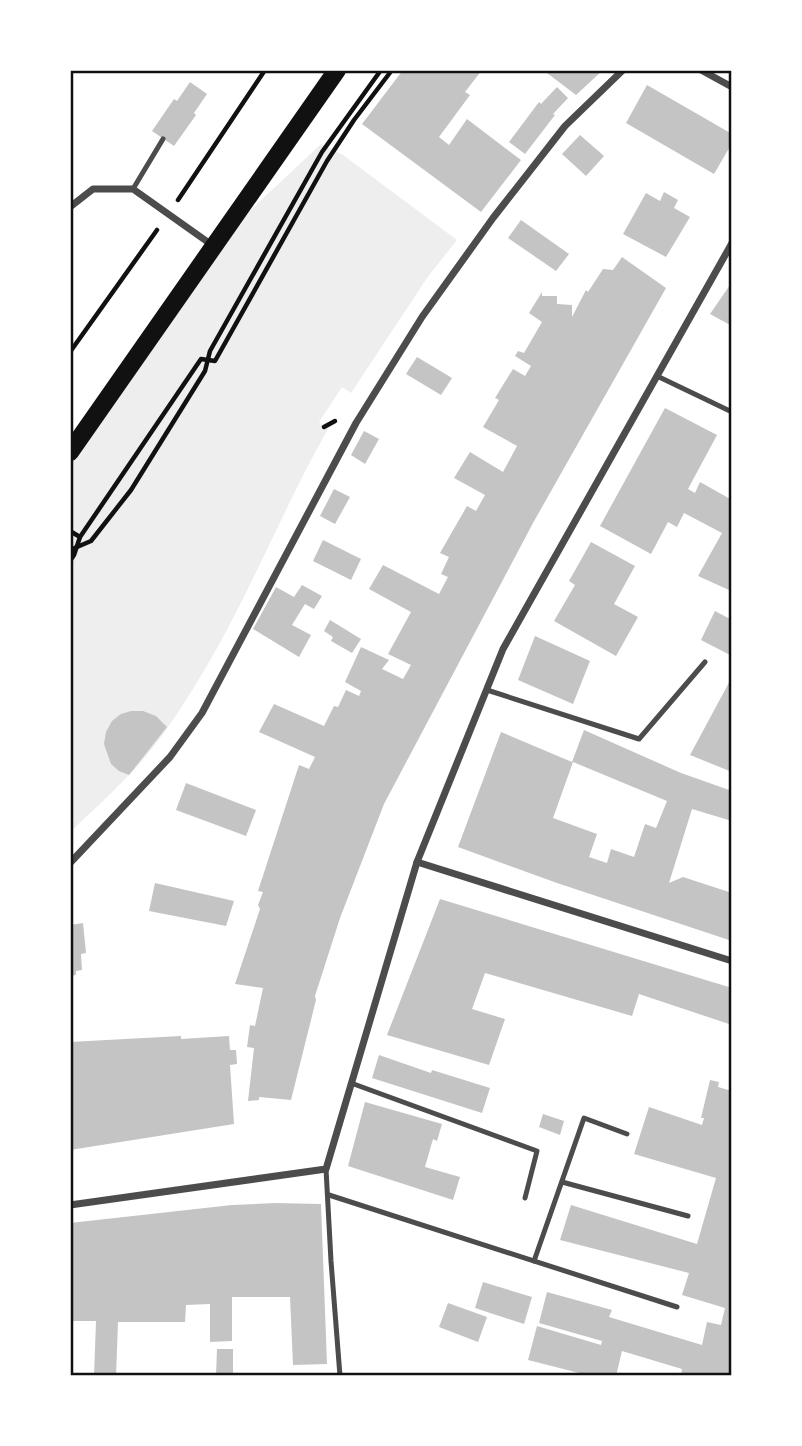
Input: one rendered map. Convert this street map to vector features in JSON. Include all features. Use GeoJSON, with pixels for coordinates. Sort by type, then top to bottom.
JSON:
{"type":"FeatureCollection","features":[{"type":"Feature","properties":{"kind":"main road"},"geometry":{"type":"LineString","coordinates":[[70,452],[337,70]]}},
{"type":"Feature","properties":{"kind":"street"},"geometry":{"type":"LineString","coordinates":[[70,863],[170,757],[202,713],[356,423],[422,317],[565,126],[622,70]]}},
{"type":"Feature","properties":{"kind":"street"},"geometry":{"type":"LineString","coordinates":[[701,70],[732,87]]}},
{"type":"Feature","properties":{"kind":"street"},"geometry":{"type":"LineString","coordinates":[[70,207],[93,189],[133,189],[213,245]]}},
{"type":"Feature","properties":{"kind":"street"},"geometry":{"type":"LineString","coordinates":[[70,1205],[326,1169],[417,862],[503,649],[732,243]]}},
{"type":"Feature","properties":{"kind":"street"},"geometry":{"type":"LineString","coordinates":[[417,862],[732,961]]}},
{"type":"Feature","properties":{"kind":"lane"},"geometry":{"type":"LineString","coordinates":[[133,189],[163,139]]}},
{"type":"Feature","properties":{"kind":"lane"},"geometry":{"type":"LineString","coordinates":[[657,376],[732,412]]}},
{"type":"Feature","properties":{"kind":"lane"},"geometry":{"type":"LineString","coordinates":[[487,690],[639,739],[705,663]]}},
{"type":"Feature","properties":{"kind":"lane"},"geometry":{"type":"LineString","coordinates":[[351,1083],[537,1151],[525,1198]]}},
{"type":"Feature","properties":{"kind":"lane"},"geometry":{"type":"LineString","coordinates":[[534,1261],[584,1118],[627,1134]]}},
{"type":"Feature","properties":{"kind":"lane"},"geometry":{"type":"LineString","coordinates":[[326,1169],[340,1376]]}},
{"type":"Feature","properties":{"kind":"lane"},"geometry":{"type":"LineString","coordinates":[[562,1182],[688,1216]]}},
{"type":"Feature","properties":{"kind":"lane"},"geometry":{"type":"LineString","coordinates":[[329,1195],[677,1307]]}},
{"type":"Feature","properties":{"kind":"path"},"geometry":{"type":"LineString","coordinates":[[70,550],[91,541],[131,490],[205,371],[210,351],[322,152],[381,70]]}},
{"type":"Feature","properties":{"kind":"path"},"geometry":{"type":"LineString","coordinates":[[70,561],[80,537],[201,359],[215,361],[327,161],[392,70]]}},
{"type":"Feature","properties":{"kind":"path"},"geometry":{"type":"LineString","coordinates":[[324,427],[334,421]]}},
{"type":"Feature","properties":{"kind":"path"},"geometry":{"type":"LineString","coordinates":[[70,531],[80,537]]}},
{"type":"Feature","properties":{"kind":"shaded area"},"geometry":{"type":"Polygon","coordinates":[[[321,144],[343,155],[457,240],[427,278],[351,393],[342,387],[319,422],[328,429],[217,649],[183,704],[137,766],[70,832],[70,448],[213,245],[321,144]]]}},
{"type":"Feature","properties":{"kind":"building"},"geometry":{"type":"Polygon","coordinates":[[[403,70],[482,70],[465,92],[470,95],[439,137],[449,145],[467,119],[521,160],[481,212],[362,124],[403,70]]]}},
{"type":"Feature","properties":{"kind":"building"},"geometry":{"type":"Polygon","coordinates":[[[543,70],[603,70],[576,95],[543,70]]]}},
{"type":"Feature","properties":{"kind":"building"},"geometry":{"type":"Polygon","coordinates":[[[190,82],[207,94],[174,146],[152,131],[174,99],[177,101],[190,82]]]}},
{"type":"Feature","properties":{"kind":"building"},"geometry":{"type":"Polygon","coordinates":[[[647,85],[732,134],[732,143],[714,174],[626,123],[647,85]]]}},
{"type":"Feature","properties":{"kind":"building"},"geometry":{"type":"Polygon","coordinates":[[[557,87],[568,98],[553,114],[555,115],[525,154],[509,142],[539,102],[541,104],[557,87]]]}},
{"type":"Feature","properties":{"kind":"building"},"geometry":{"type":"Polygon","coordinates":[[[580,135],[604,156],[586,176],[562,154],[580,135]]]}},
{"type":"Feature","properties":{"kind":"building"},"geometry":{"type":"Polygon","coordinates":[[[664,192],[678,200],[674,208],[690,217],[666,257],[623,234],[646,193],[660,201],[664,192]]]}},
{"type":"Feature","properties":{"kind":"building"},"geometry":{"type":"Polygon","coordinates":[[[521,220],[569,254],[556,271],[508,238],[521,220]]]}},
{"type":"Feature","properties":{"kind":"building"},"geometry":{"type":"Polygon","coordinates":[[[622,257],[666,288],[533,523],[384,804],[340,918],[315,996],[291,1100],[259,1097],[259,1100],[248,1101],[254,1048],[247,1047],[250,1025],[255,1026],[263,988],[235,984],[260,909],[258,905],[263,892],[258,891],[299,765],[309,769],[315,757],[259,732],[274,704],[324,726],[346,690],[359,696],[361,691],[345,682],[361,647],[389,660],[382,669],[403,679],[411,665],[388,654],[411,612],[369,589],[383,565],[439,594],[448,577],[441,574],[449,557],[440,553],[467,506],[476,511],[485,495],[454,478],[470,452],[503,472],[517,446],[483,427],[499,400],[495,398],[513,369],[525,376],[531,366],[515,356],[518,351],[524,353],[542,322],[529,313],[542,292],[542,296],[557,296],[557,304],[572,305],[572,317],[586,290],[588,292],[603,269],[613,270],[622,257]]]}},
{"type":"Feature","properties":{"kind":"building"},"geometry":{"type":"Polygon","coordinates":[[[732,282],[732,326],[710,314],[732,282]]]}},
{"type":"Feature","properties":{"kind":"building"},"geometry":{"type":"Polygon","coordinates":[[[417,357],[452,378],[441,395],[406,374],[417,357]]]}},
{"type":"Feature","properties":{"kind":"building"},"geometry":{"type":"Polygon","coordinates":[[[665,408],[717,435],[688,489],[695,493],[700,482],[732,500],[732,585],[729,590],[698,576],[722,533],[684,513],[677,527],[668,522],[651,554],[600,526],[665,408]]]}},
{"type":"Feature","properties":{"kind":"building"},"geometry":{"type":"Polygon","coordinates":[[[364,431],[379,439],[365,464],[351,455],[364,431]]]}},
{"type":"Feature","properties":{"kind":"building"},"geometry":{"type":"Polygon","coordinates":[[[334,489],[350,497],[335,524],[320,516],[334,489]]]}},
{"type":"Feature","properties":{"kind":"building"},"geometry":{"type":"Polygon","coordinates":[[[323,540],[361,559],[351,580],[313,561],[323,540]]]}},
{"type":"Feature","properties":{"kind":"building"},"geometry":{"type":"Polygon","coordinates":[[[591,542],[635,566],[614,604],[638,617],[616,656],[554,621],[575,585],[569,581],[591,542]]]}},
{"type":"Feature","properties":{"kind":"building"},"geometry":{"type":"Polygon","coordinates":[[[302,585],[322,596],[314,609],[305,604],[292,625],[311,635],[299,657],[253,629],[276,587],[294,597],[302,585]]]}},
{"type":"Feature","properties":{"kind":"building"},"geometry":{"type":"Polygon","coordinates":[[[715,611],[732,620],[732,656],[701,640],[715,611]]]}},
{"type":"Feature","properties":{"kind":"building"},"geometry":{"type":"Polygon","coordinates":[[[330,620],[361,639],[352,653],[331,641],[333,637],[324,631],[330,620]]]}},
{"type":"Feature","properties":{"kind":"building"},"geometry":{"type":"Polygon","coordinates":[[[535,636],[590,661],[573,704],[518,680],[535,636]]]}},
{"type":"Feature","properties":{"kind":"building"},"geometry":{"type":"Polygon","coordinates":[[[732,677],[732,772],[690,755],[732,677]]]}},
{"type":"Feature","properties":{"kind":"building"},"geometry":{"type":"Polygon","coordinates":[[[131,711],[143,711],[156,716],[167,727],[129,775],[111,764],[104,744],[112,721],[131,711]]]}},
{"type":"Feature","properties":{"kind":"building"},"geometry":{"type":"Polygon","coordinates":[[[584,730],[681,773],[732,791],[732,821],[692,809],[669,883],[683,877],[732,893],[732,941],[458,847],[501,732],[572,762],[584,730]],[[573,762],[553,818],[597,834],[589,857],[607,863],[611,849],[634,857],[645,824],[656,828],[667,801],[573,762]]]}},
{"type":"Feature","properties":{"kind":"building"},"geometry":{"type":"Polygon","coordinates":[[[186,783],[256,810],[246,836],[176,810],[186,783]]]}},
{"type":"Feature","properties":{"kind":"building"},"geometry":{"type":"Polygon","coordinates":[[[155,883],[234,901],[226,926],[149,911],[155,883]]]}},
{"type":"Feature","properties":{"kind":"building"},"geometry":{"type":"Polygon","coordinates":[[[440,899],[732,988],[732,1025],[639,994],[632,1016],[485,973],[472,1009],[505,1019],[489,1065],[387,1035],[440,899]]]}},
{"type":"Feature","properties":{"kind":"building"},"geometry":{"type":"Polygon","coordinates":[[[83,923],[86,953],[81,954],[82,970],[70,976],[70,925],[83,923]]]}},
{"type":"Feature","properties":{"kind":"building"},"geometry":{"type":"Polygon","coordinates":[[[181,1036],[181,1039],[229,1036],[230,1050],[236,1050],[237,1064],[230,1065],[234,1124],[70,1150],[70,1042],[181,1036]]]}},
{"type":"Feature","properties":{"kind":"building"},"geometry":{"type":"Polygon","coordinates":[[[379,1055],[431,1073],[432,1070],[490,1088],[482,1113],[372,1078],[379,1055]]]}},
{"type":"Feature","properties":{"kind":"building"},"geometry":{"type":"Polygon","coordinates":[[[710,1080],[719,1082],[718,1087],[732,1091],[732,1376],[681,1376],[682,1369],[622,1351],[616,1376],[591,1376],[528,1360],[537,1326],[601,1345],[602,1341],[539,1323],[547,1292],[612,1310],[609,1317],[702,1345],[707,1322],[721,1325],[725,1308],[682,1295],[689,1273],[560,1240],[571,1205],[697,1244],[716,1178],[634,1154],[649,1107],[702,1125],[704,1118],[701,1118],[710,1080]]]}},
{"type":"Feature","properties":{"kind":"building"},"geometry":{"type":"Polygon","coordinates":[[[365,1102],[442,1124],[437,1141],[433,1139],[425,1167],[460,1177],[453,1200],[348,1166],[365,1102]]]}},
{"type":"Feature","properties":{"kind":"building"},"geometry":{"type":"Polygon","coordinates":[[[543,1114],[564,1121],[560,1135],[539,1127],[543,1114]]]}},
{"type":"Feature","properties":{"kind":"building"},"geometry":{"type":"Polygon","coordinates":[[[321,1204],[327,1364],[293,1365],[290,1297],[232,1297],[232,1341],[210,1342],[210,1304],[186,1305],[185,1322],[118,1322],[116,1376],[94,1376],[96,1321],[70,1321],[70,1223],[232,1205],[321,1204]]]}},
{"type":"Feature","properties":{"kind":"building"},"geometry":{"type":"Polygon","coordinates":[[[483,1282],[532,1297],[524,1324],[475,1308],[483,1282]]]}},
{"type":"Feature","properties":{"kind":"building"},"geometry":{"type":"Polygon","coordinates":[[[448,1303],[487,1317],[478,1342],[439,1327],[448,1303]]]}},
{"type":"Feature","properties":{"kind":"building"},"geometry":{"type":"Polygon","coordinates":[[[217,1349],[233,1349],[233,1376],[216,1375],[217,1349]]]}}]}
